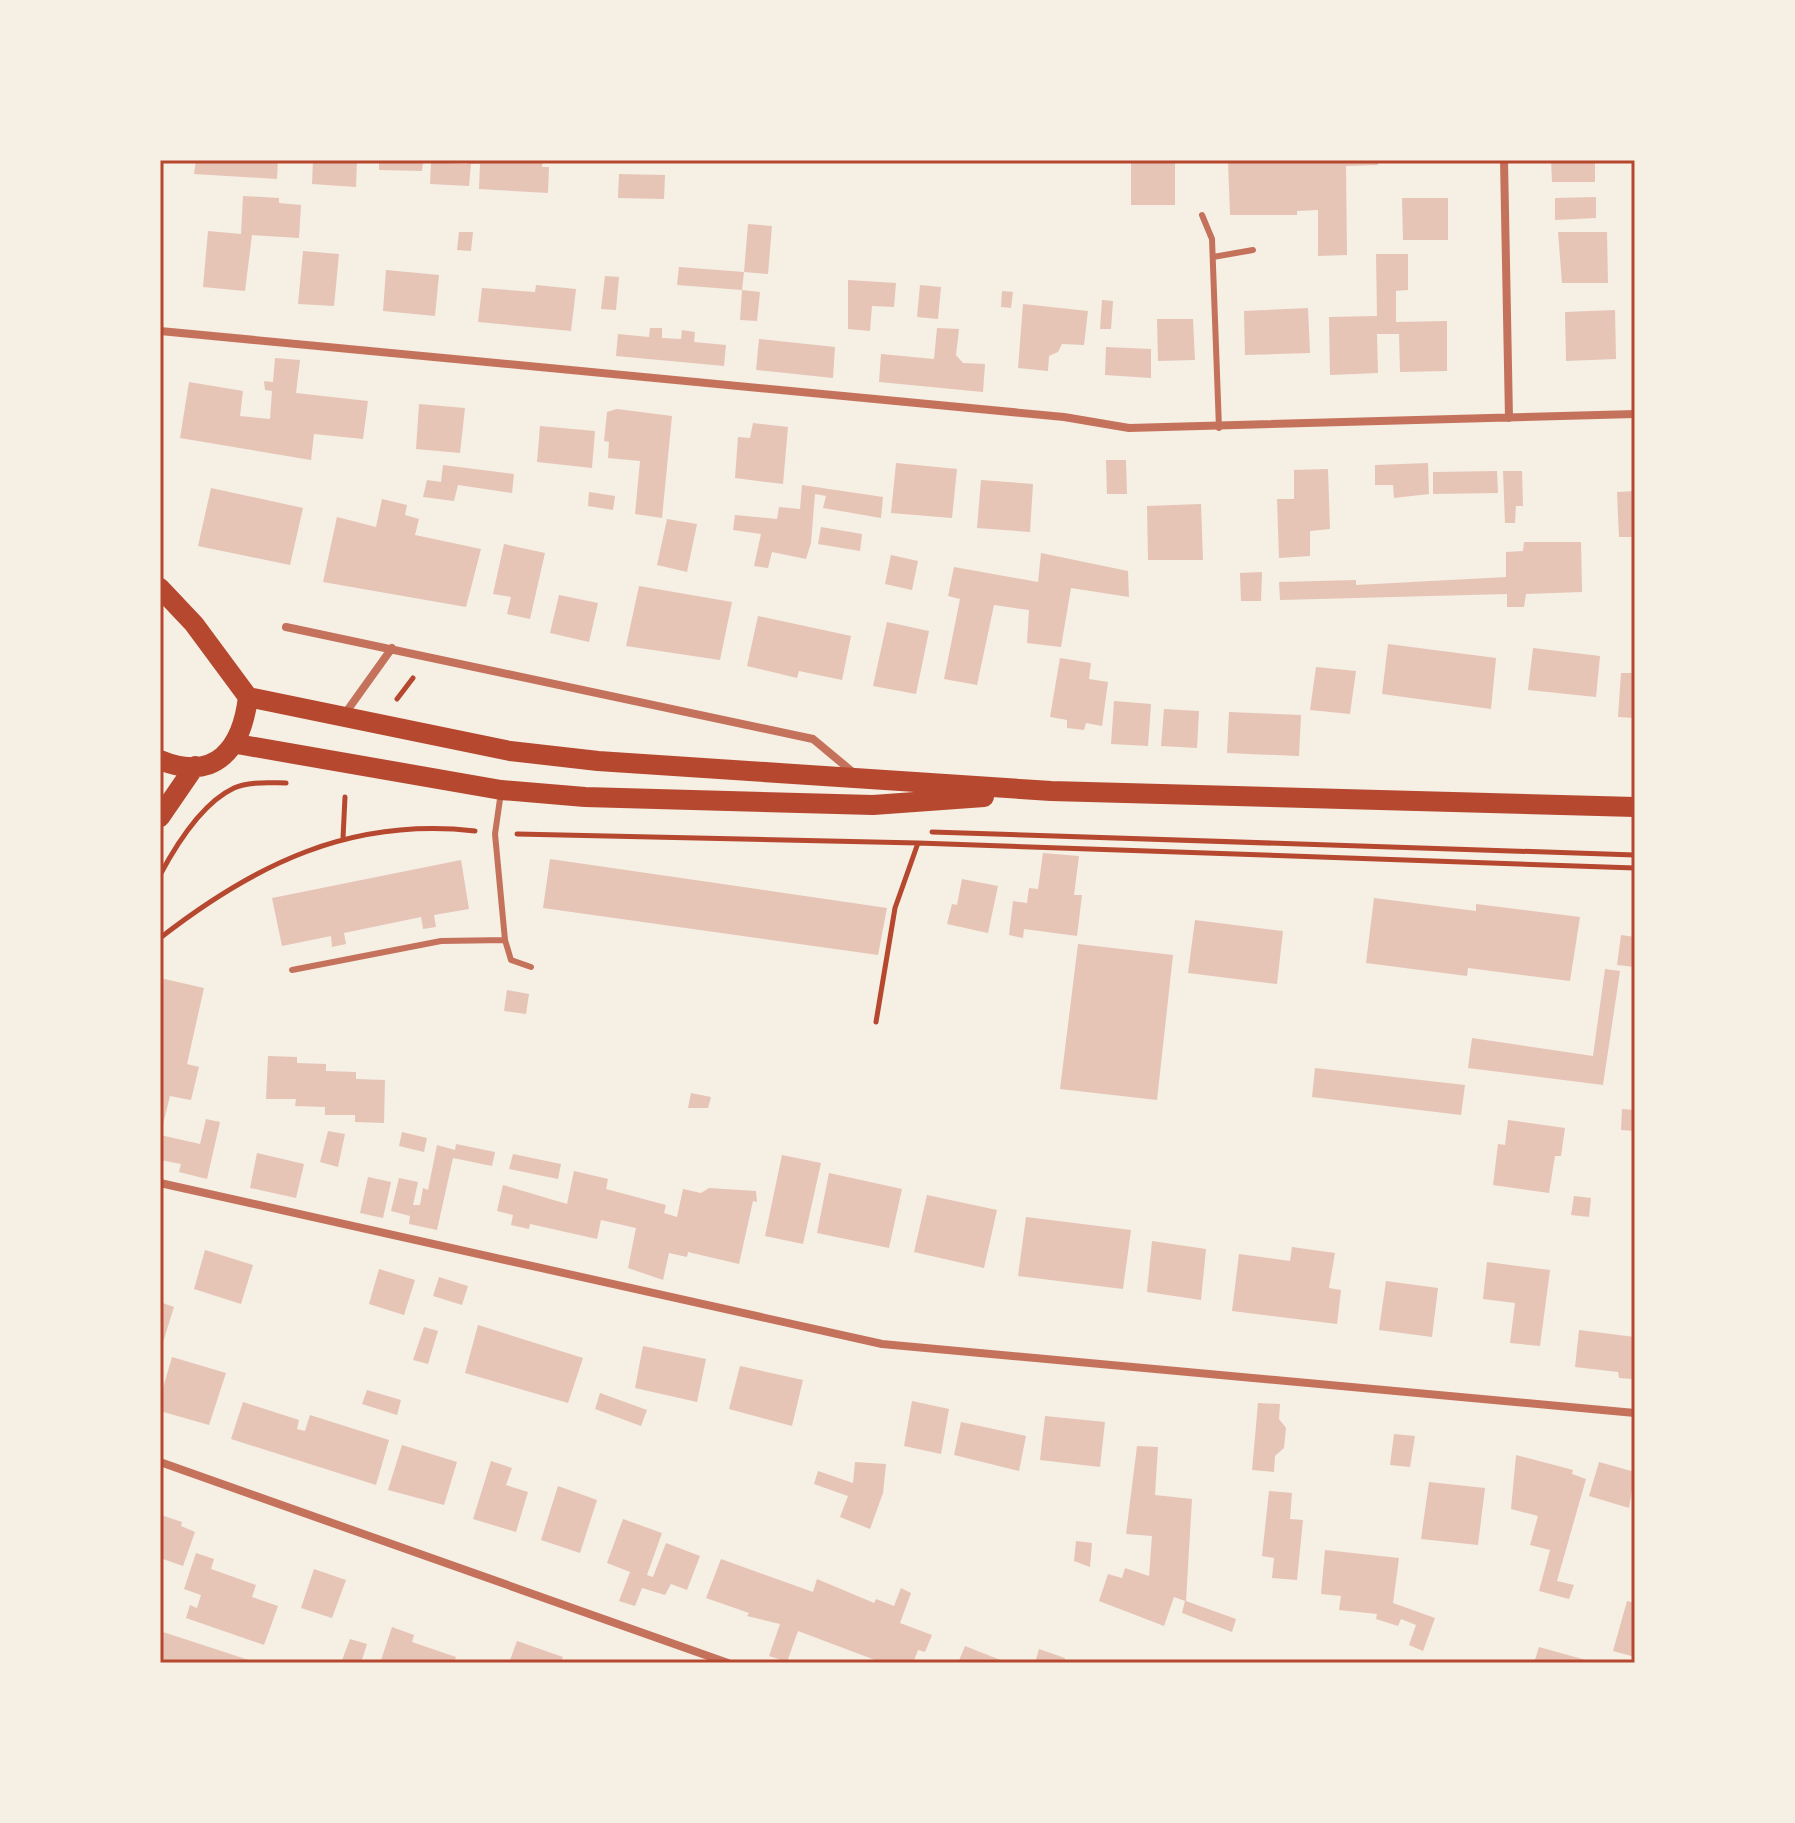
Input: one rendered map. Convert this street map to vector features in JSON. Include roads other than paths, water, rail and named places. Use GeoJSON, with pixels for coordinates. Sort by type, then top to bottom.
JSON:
{"type":"FeatureCollection","features":[{"type":"Feature","properties":{"kind":"main road"},"geometry":{"type":"LineString","coordinates":[[160,588],[194,624],[248,697],[510,751],[559,758],[1051,791],[1635,807]]}},
{"type":"Feature","properties":{"kind":"main road"},"geometry":{"type":"LineString","coordinates":[[160,760],[177,766],[195,766],[224,756],[237,744],[248,697]]}},
{"type":"Feature","properties":{"kind":"main road"},"geometry":{"type":"LineString","coordinates":[[237,744],[501,790],[585,797],[873,805],[1051,791]]}},
{"type":"Feature","properties":{"kind":"main road"},"geometry":{"type":"LineString","coordinates":[[160,817],[195,766]]}},
{"type":"Feature","properties":{"kind":"street"},"geometry":{"type":"LineString","coordinates":[[1504,160],[1509,418]]}},
{"type":"Feature","properties":{"kind":"street"},"geometry":{"type":"LineString","coordinates":[[160,331],[1048,416],[1129,428],[1219,428],[1635,414]]}},
{"type":"Feature","properties":{"kind":"street"},"geometry":{"type":"LineString","coordinates":[[286,627],[813,739],[858,777]]}},
{"type":"Feature","properties":{"kind":"street"},"geometry":{"type":"LineString","coordinates":[[344,715],[392,648]]}},
{"type":"Feature","properties":{"kind":"street"},"geometry":{"type":"LineString","coordinates":[[160,1183],[882,1344],[1635,1413]]}},
{"type":"Feature","properties":{"kind":"street"},"geometry":{"type":"LineString","coordinates":[[160,1462],[728,1663]]}},
{"type":"Feature","properties":{"kind":"lane"},"geometry":{"type":"LineString","coordinates":[[1202,215],[1212,239],[1219,428]]}},
{"type":"Feature","properties":{"kind":"lane"},"geometry":{"type":"LineString","coordinates":[[1213,257],[1253,250]]}},
{"type":"Feature","properties":{"kind":"lane"},"geometry":{"type":"LineString","coordinates":[[501,790],[495,834],[505,940],[511,960],[531,967]]}},
{"type":"Feature","properties":{"kind":"lane"},"geometry":{"type":"LineString","coordinates":[[292,970],[441,941],[505,940]]}}]}
